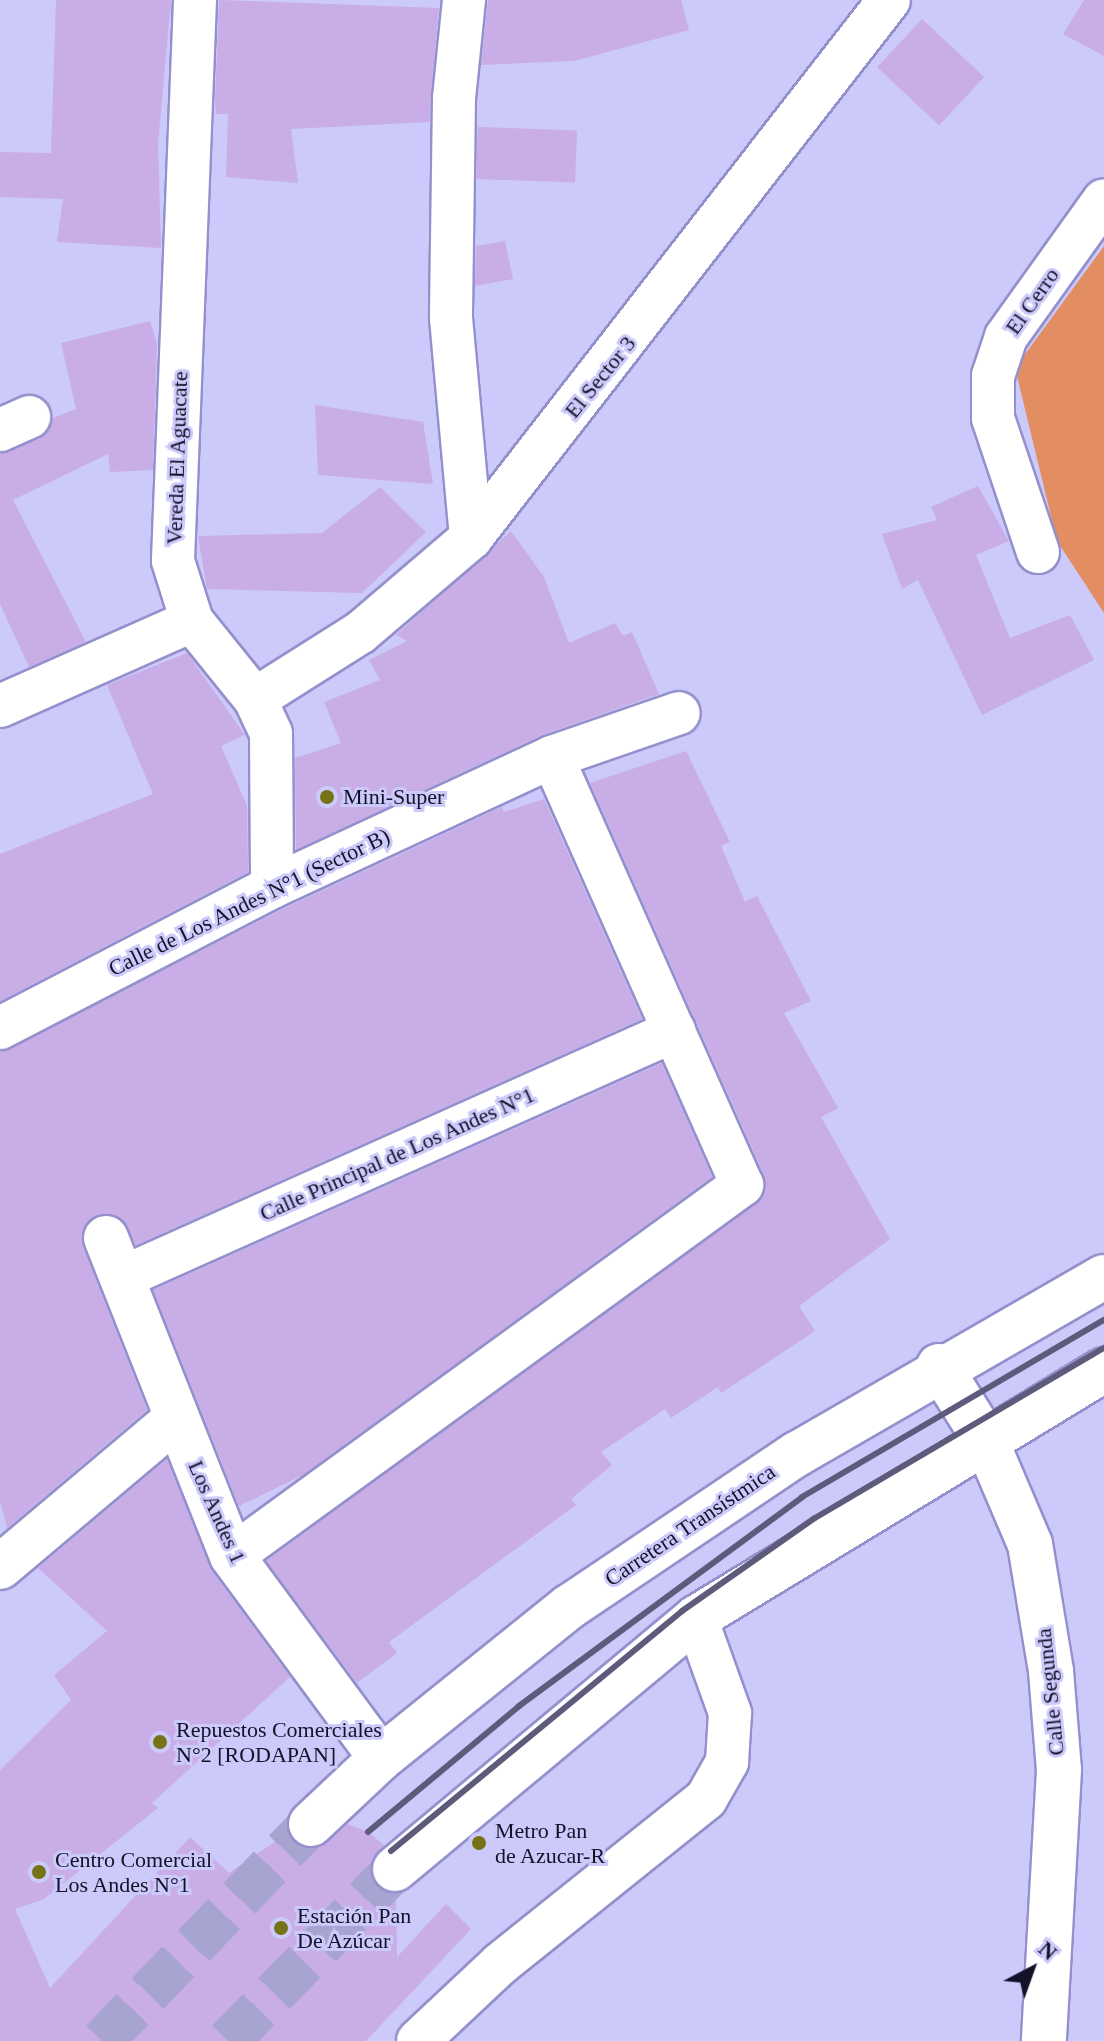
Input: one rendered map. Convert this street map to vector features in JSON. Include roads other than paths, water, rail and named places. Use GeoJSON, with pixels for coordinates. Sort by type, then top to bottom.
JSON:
{"type":"FeatureCollection","features":[{"type":"Feature","properties":{"kind":"main road","name":"Los Andes 1"},"geometry":{"type":"LineString","coordinates":[[106,1238],[232,1556],[381,1758]]}},
{"type":"Feature","properties":{"kind":"main road","name":"Carretera Transístmica"},"geometry":{"type":"LineString","coordinates":[[311,1824],[381,1758],[569,1607],[939,1366],[1104,1277]]}},
{"type":"Feature","properties":{"kind":"main road","name":"Calle Segunda"},"geometry":{"type":"LineString","coordinates":[[939,1366],[986,1441],[1030,1544],[1051,1671],[1059,1770],[1044,2041]]}},
{"type":"Feature","properties":{"kind":"main road"},"geometry":{"type":"LineString","coordinates":[[395,1869],[696,1618],[1104,1370]]}},
{"type":"Feature","properties":{"kind":"main road"},"geometry":{"type":"LineString","coordinates":[[0,1567],[177,1418]]}},
{"type":"Feature","properties":{"kind":"street","name":"Vereda El Aguacate"},"geometry":{"type":"LineString","coordinates":[[195,0],[173,561],[192,621],[255,699],[271,734],[272,887]]}},
{"type":"Feature","properties":{"kind":"street"},"geometry":{"type":"LineString","coordinates":[[464,0],[450,239],[458,428],[471,538]]}},
{"type":"Feature","properties":{"kind":"street","name":"El Sector 3"},"geometry":{"type":"LineString","coordinates":[[255,699],[361,632],[471,538],[889,0]]}},
{"type":"Feature","properties":{"kind":"street","name":"El Cerro"},"geometry":{"type":"LineString","coordinates":[[1038,552],[996,432],[993,376],[1006,337],[1104,200]]}},
{"type":"Feature","properties":{"kind":"street"},"geometry":{"type":"LineString","coordinates":[[0,706],[192,621]]}},
{"type":"Feature","properties":{"kind":"street","name":"Calle de Los Andes N°1 (Sector B)"},"geometry":{"type":"LineString","coordinates":[[0,1028],[272,887],[552,757],[679,713]]}},
{"type":"Feature","properties":{"kind":"street"},"geometry":{"type":"LineString","coordinates":[[232,1556],[742,1185],[552,757]]}},
{"type":"Feature","properties":{"kind":"street","name":"Calle Principal de Los Andes N°1"},"geometry":{"type":"LineString","coordinates":[[121,1278],[674,1031]]}},
{"type":"Feature","properties":{"kind":"street"},"geometry":{"type":"LineString","coordinates":[[418,2041],[500,1964],[706,1799],[727,1762],[730,1713],[696,1618]]}},
{"type":"Feature","properties":{"kind":"tunnel"},"geometry":{"type":"LineString","coordinates":[[102,2041],[311,1824]]}},
{"type":"Feature","properties":{"kind":"tunnel"},"geometry":{"type":"LineString","coordinates":[[228,2041],[395,1869]]}},
{"type":"Feature","properties":{"kind":"railway"},"geometry":{"type":"LineString","coordinates":[[368,1832],[519,1706],[802,1497],[1104,1320]]}},
{"type":"Feature","properties":{"kind":"railway"},"geometry":{"type":"LineString","coordinates":[[391,1851],[682,1611],[815,1518],[1104,1348]]}},
{"type":"Feature","properties":{"kind":"place","name":"Mini-Super"},"geometry":{"type":"Point","coordinates":[327,797]}},
{"type":"Feature","properties":{"kind":"place","name":"Repuestos Comerciales N°2 [RODAPAN]"},"geometry":{"type":"Point","coordinates":[160,1742]}},
{"type":"Feature","properties":{"kind":"place","name":"Metro Pan de Azucar-R"},"geometry":{"type":"Point","coordinates":[479,1843]}},
{"type":"Feature","properties":{"kind":"place","name":"Centro Comercial Los Andes N°1"},"geometry":{"type":"Point","coordinates":[39,1872]}},
{"type":"Feature","properties":{"kind":"place","name":"Estación Pan De Azúcar"},"geometry":{"type":"Point","coordinates":[281,1928]}}]}
